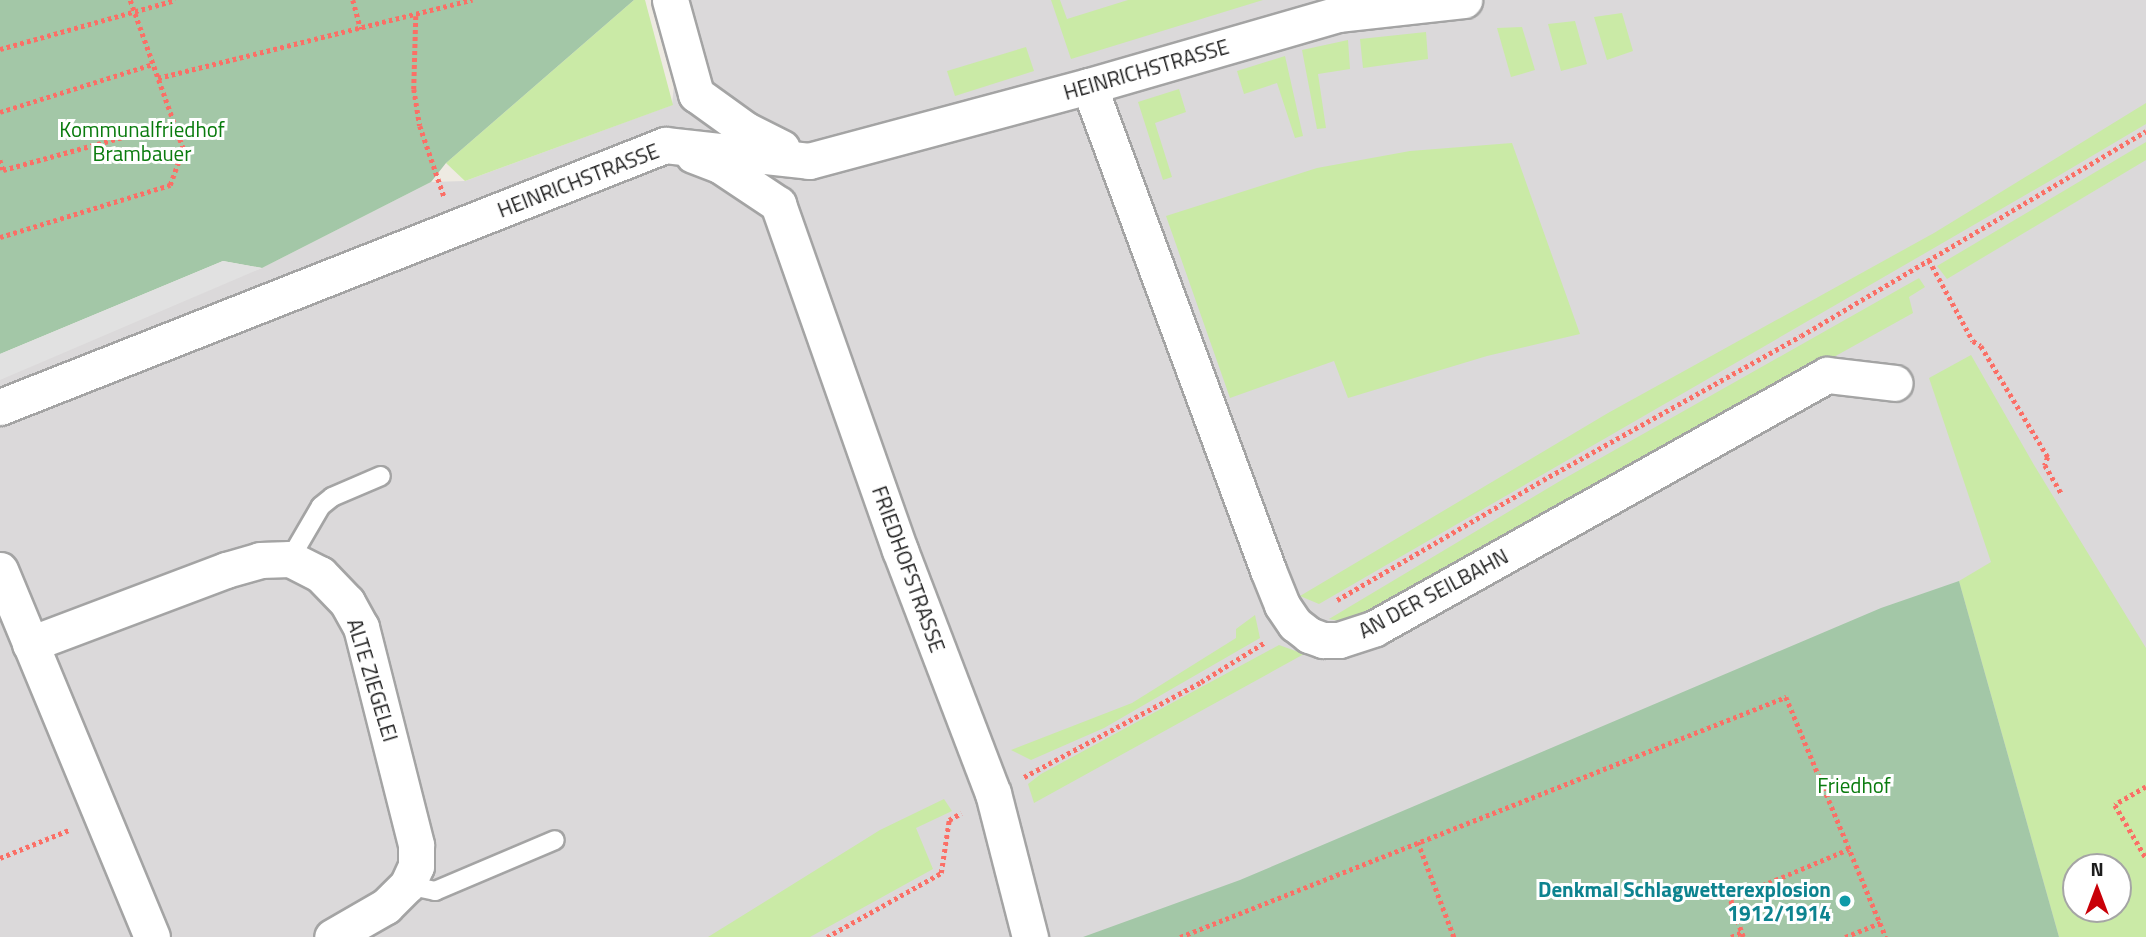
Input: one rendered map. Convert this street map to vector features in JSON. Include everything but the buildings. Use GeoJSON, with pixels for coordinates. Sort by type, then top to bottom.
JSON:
{"type":"FeatureCollection","features":[{"type":"Feature","properties":{"kind":"street"},"geometry":{"type":"LineString","coordinates":[[670,0],[696,94],[746,130],[809,161],[778,204],[721,166],[665,145],[696,94]]}},
{"type":"Feature","properties":{"kind":"street","name":"HEINRICHSTRASSE"},"geometry":{"type":"LineString","coordinates":[[0,407],[665,145],[809,161],[1089,86],[1339,14],[1464,0]]}},
{"type":"Feature","properties":{"kind":"street"},"geometry":{"type":"LineString","coordinates":[[1089,86],[1268,570],[1282,606],[1295,624]]}},
{"type":"Feature","properties":{"kind":"street","name":"FRIEDHOFSTRASSE"},"geometry":{"type":"LineString","coordinates":[[778,204],[900,550],[993,793],[1030,937]]}},
{"type":"Feature","properties":{"kind":"street","name":"AN DER SEILBAHN"},"geometry":{"type":"LineString","coordinates":[[1295,624],[1309,635],[1323,640],[1357,636],[1827,375],[1895,383]]}},
{"type":"Feature","properties":{"kind":"street"},"geometry":{"type":"LineString","coordinates":[[30,644],[226,569],[260,560],[290,559]]}},
{"type":"Feature","properties":{"kind":"street","name":"ALTE ZIEGELEI"},"geometry":{"type":"LineString","coordinates":[[290,559],[320,575],[347,602],[361,626],[416,845],[416,866],[407,885]]}},
{"type":"Feature","properties":{"kind":"street"},"geometry":{"type":"LineString","coordinates":[[0,569],[152,937]]}},
{"type":"Feature","properties":{"kind":"street"},"geometry":{"type":"LineString","coordinates":[[332,937],[386,906],[407,885]]}},
{"type":"Feature","properties":{"kind":"lane"},"geometry":{"type":"LineString","coordinates":[[290,559],[321,506],[332,497],[381,477]]}},
{"type":"Feature","properties":{"kind":"lane"},"geometry":{"type":"LineString","coordinates":[[407,885],[435,891],[555,840]]}},
{"type":"Feature","properties":{"kind":"path"},"geometry":{"type":"LineString","coordinates":[[0,237],[170,185],[183,149],[130,0]]}},
{"type":"Feature","properties":{"kind":"path"},"geometry":{"type":"LineString","coordinates":[[0,49],[175,0]]}},
{"type":"Feature","properties":{"kind":"path"},"geometry":{"type":"LineString","coordinates":[[352,0],[361,29]]}},
{"type":"Feature","properties":{"kind":"path"},"geometry":{"type":"LineString","coordinates":[[158,78],[472,0]]}},
{"type":"Feature","properties":{"kind":"path"},"geometry":{"type":"LineString","coordinates":[[416,16],[414,89],[420,126],[454,228]]}},
{"type":"Feature","properties":{"kind":"path"},"geometry":{"type":"LineString","coordinates":[[0,112],[153,64]]}},
{"type":"Feature","properties":{"kind":"path"},"geometry":{"type":"LineString","coordinates":[[0,160],[3,170],[174,124]]}},
{"type":"Feature","properties":{"kind":"path"},"geometry":{"type":"LineString","coordinates":[[827,937],[941,873],[949,820],[993,793],[1201,682],[1295,624],[1543,480],[1801,336],[2146,131]]}},
{"type":"Feature","properties":{"kind":"path"},"geometry":{"type":"LineString","coordinates":[[1929,260],[1973,341],[1982,346],[2048,457],[2045,465],[2062,494]]}},
{"type":"Feature","properties":{"kind":"path"},"geometry":{"type":"LineString","coordinates":[[1180,937],[1786,697],[1886,937]]}},
{"type":"Feature","properties":{"kind":"path"},"geometry":{"type":"LineString","coordinates":[[2146,787],[2115,805],[2146,858]]}},
{"type":"Feature","properties":{"kind":"path"},"geometry":{"type":"LineString","coordinates":[[0,858],[102,817]]}},
{"type":"Feature","properties":{"kind":"path"},"geometry":{"type":"LineString","coordinates":[[1418,842],[1454,937]]}},
{"type":"Feature","properties":{"kind":"path"},"geometry":{"type":"LineString","coordinates":[[1731,937],[1742,935],[1730,899],[1849,849]]}},
{"type":"Feature","properties":{"kind":"path"},"geometry":{"type":"LineString","coordinates":[[1844,937],[1880,923]]}},
{"type":"Feature","properties":{"kind":"shaded area"},"geometry":{"type":"Polygon","coordinates":[[[682,0],[2146,0],[2146,937],[0,937],[0,354],[262,268],[431,182],[465,181],[672,105],[682,0]]]}},
{"type":"Feature","properties":{"kind":"shaded area"},"geometry":{"type":"Polygon","coordinates":[[[223,261],[262,268],[0,380],[0,354],[223,261]]]}},
{"type":"Feature","properties":{"kind":"green space","name":"Kommunalfriedhof Brambauer"},"geometry":{"type":"Polygon","coordinates":[[[0,0],[634,0],[446,163],[431,182],[262,268],[223,261],[0,354],[0,0]]]}},
{"type":"Feature","properties":{"kind":"green space"},"geometry":{"type":"Polygon","coordinates":[[[634,0],[645,0],[673,105],[465,181],[446,163],[634,0]]]}},
{"type":"Feature","properties":{"kind":"green space"},"geometry":{"type":"Polygon","coordinates":[[[1051,0],[1060,0],[1067,19],[1128,0],[1263,0],[1071,59],[1051,0]]]}},
{"type":"Feature","properties":{"kind":"green space"},"geometry":{"type":"Polygon","coordinates":[[[1622,13],[1633,51],[1607,60],[1594,17],[1622,13]]]}},
{"type":"Feature","properties":{"kind":"green space"},"geometry":{"type":"Polygon","coordinates":[[[1575,21],[1587,64],[1561,71],[1548,24],[1575,21]]]}},
{"type":"Feature","properties":{"kind":"green space"},"geometry":{"type":"Polygon","coordinates":[[[1522,27],[1535,70],[1511,77],[1497,28],[1522,27]]]}},
{"type":"Feature","properties":{"kind":"green space"},"geometry":{"type":"Polygon","coordinates":[[[1426,32],[1428,59],[1363,68],[1360,39],[1426,32]]]}},
{"type":"Feature","properties":{"kind":"green space"},"geometry":{"type":"Polygon","coordinates":[[[1348,40],[1350,69],[1318,74],[1326,128],[1317,129],[1302,50],[1348,40]]]}},
{"type":"Feature","properties":{"kind":"green space"},"geometry":{"type":"Polygon","coordinates":[[[1026,47],[1034,71],[955,96],[947,71],[1026,47]]]}},
{"type":"Feature","properties":{"kind":"green space"},"geometry":{"type":"Polygon","coordinates":[[[1285,56],[1303,136],[1295,138],[1277,83],[1244,94],[1237,71],[1285,56]]]}},
{"type":"Feature","properties":{"kind":"green space"},"geometry":{"type":"Polygon","coordinates":[[[1179,89],[1186,112],[1155,123],[1172,177],[1163,180],[1138,102],[1179,89]]]}},
{"type":"Feature","properties":{"kind":"green space"},"geometry":{"type":"Polygon","coordinates":[[[2146,103],[2146,124],[2048,182],[1319,604],[1300,596],[1608,413],[1934,233],[2146,103]]]}},
{"type":"Feature","properties":{"kind":"green space"},"geometry":{"type":"Polygon","coordinates":[[[2146,142],[2146,160],[1947,279],[1937,266],[2146,142]]]}},
{"type":"Feature","properties":{"kind":"green space"},"geometry":{"type":"Polygon","coordinates":[[[1512,143],[1580,334],[1487,356],[1348,398],[1334,361],[1230,398],[1166,216],[1317,168],[1410,151],[1512,143]]]}},
{"type":"Feature","properties":{"kind":"green space"},"geometry":{"type":"Polygon","coordinates":[[[1919,278],[1925,287],[1909,297],[1913,313],[1366,617],[1339,621],[1329,619],[1560,481],[1919,278]]]}},
{"type":"Feature","properties":{"kind":"green space"},"geometry":{"type":"Polygon","coordinates":[[[1971,355],[2034,465],[2146,648],[2146,937],[2059,937],[1959,581],[1991,562],[1929,378],[1971,355]]]}},
{"type":"Feature","properties":{"kind":"green space","name":"Friedhof"},"geometry":{"type":"Polygon","coordinates":[[[1959,581],[2059,937],[1083,937],[1240,880],[1881,608],[1959,581]]]}},
{"type":"Feature","properties":{"kind":"green space"},"geometry":{"type":"Polygon","coordinates":[[[1255,615],[1260,638],[1104,728],[1031,760],[1011,750],[1132,703],[1236,638],[1236,629],[1255,615]]]}},
{"type":"Feature","properties":{"kind":"green space"},"geometry":{"type":"Polygon","coordinates":[[[1279,645],[1304,654],[1034,803],[1028,784],[1041,774],[1279,645]]]}},
{"type":"Feature","properties":{"kind":"green space"},"geometry":{"type":"Polygon","coordinates":[[[944,799],[952,811],[916,828],[933,869],[810,937],[708,937],[880,830],[944,799]]]}},
{"type":"Feature","properties":{"kind":"place","name":"Denkmal Schlagwetterexplosion 1912/1914"},"geometry":{"type":"Point","coordinates":[1845,901]}}]}
